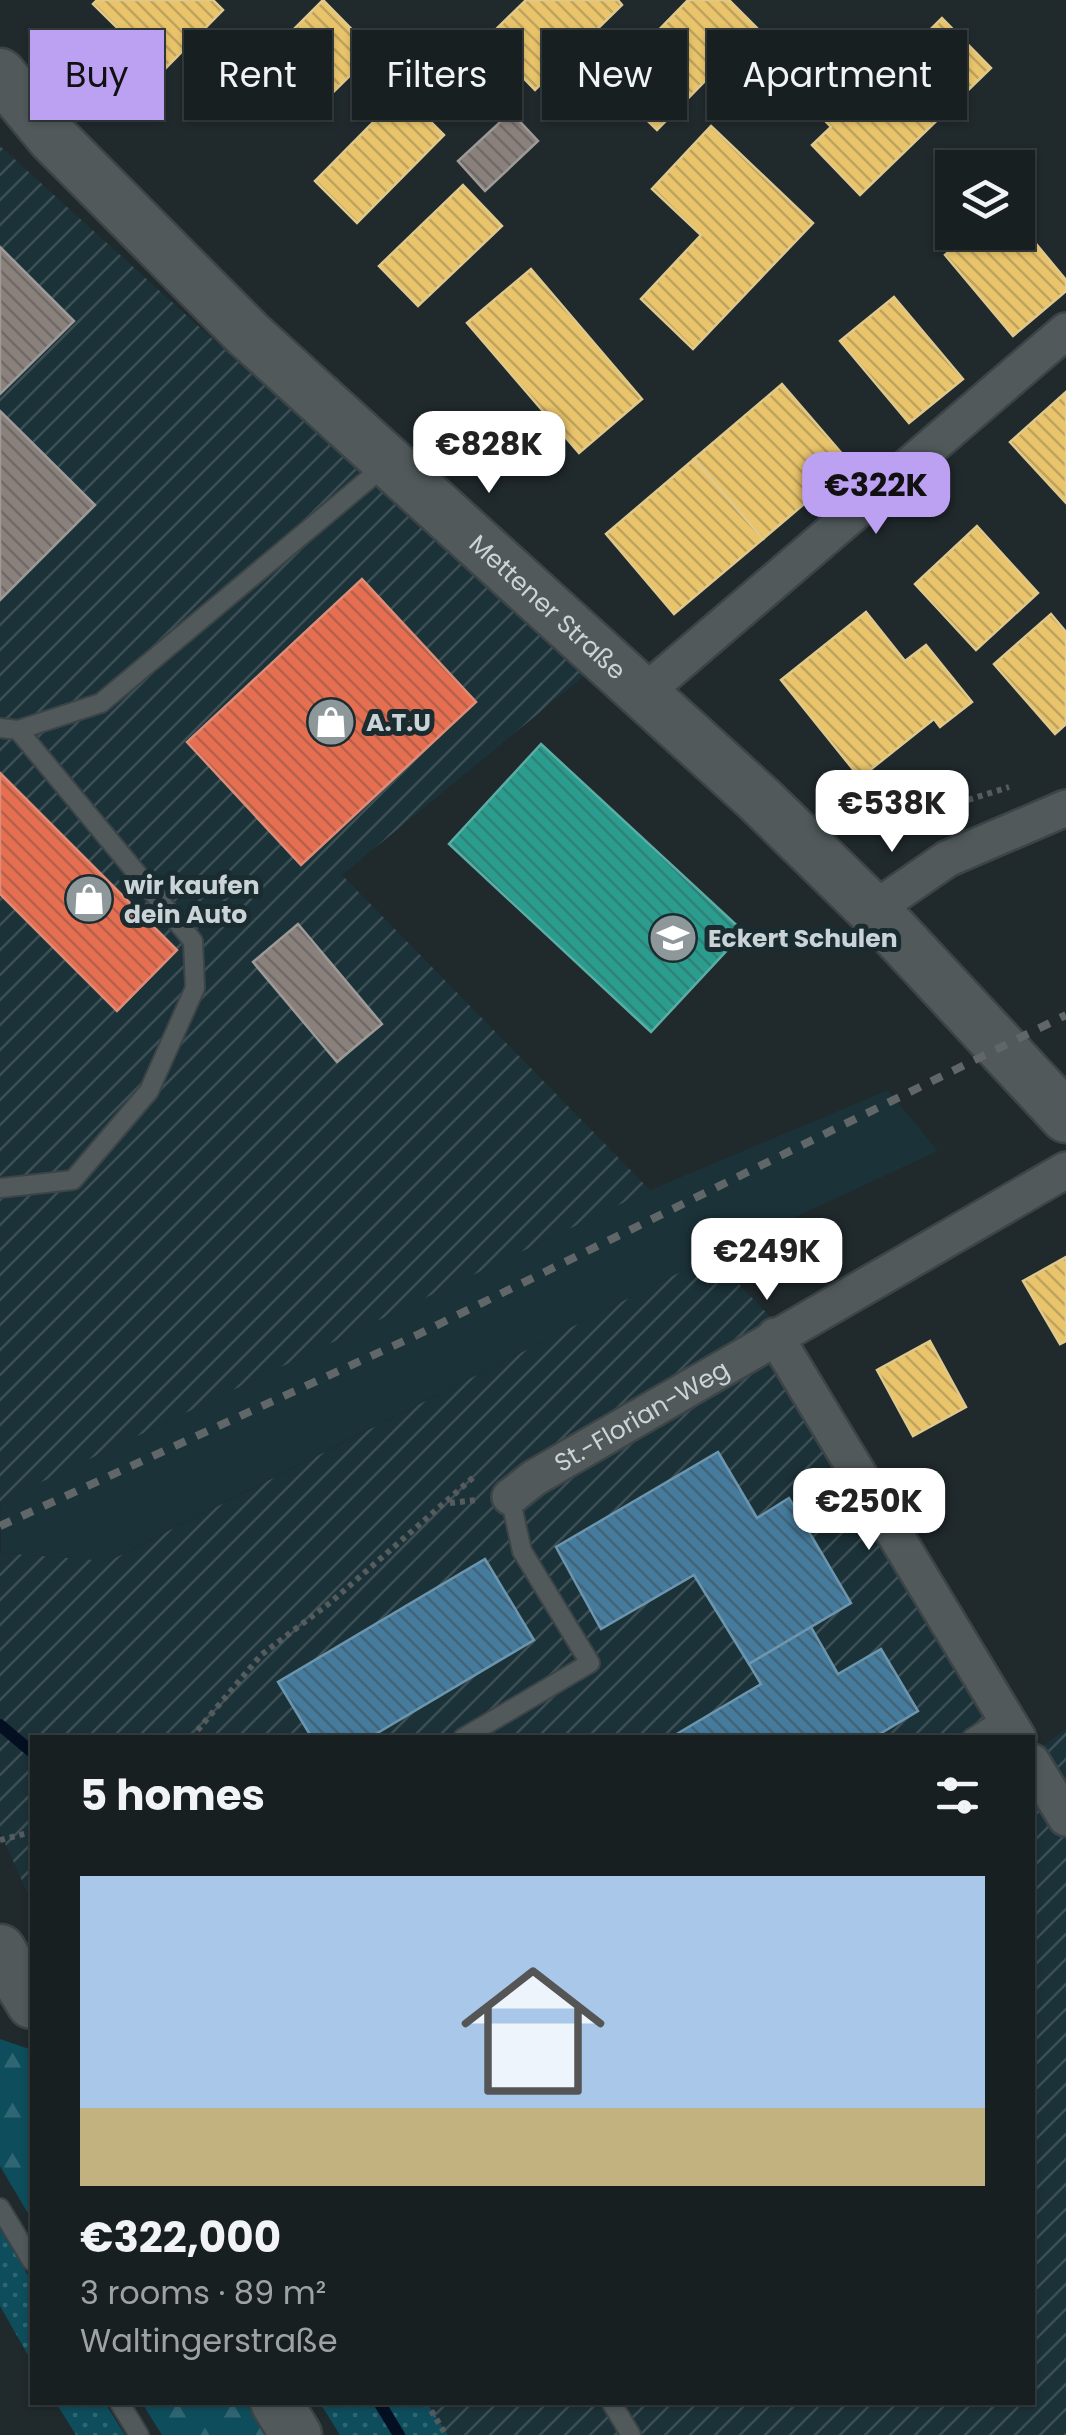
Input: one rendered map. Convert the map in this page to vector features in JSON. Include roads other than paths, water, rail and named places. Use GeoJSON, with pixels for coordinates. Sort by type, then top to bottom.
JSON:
{"type":"FeatureCollection","features":[{"type":"Feature","properties":{"kind":"street","name":"Mettener Straße"},"geometry":{"type":"LineString","coordinates":[[0,74],[52,137],[248,334],[644,693],[872,910],[1066,1116]]}},
{"type":"Feature","properties":{"kind":"street","name":"Mettener Straße"},"geometry":{"type":"LineString","coordinates":[[0,115],[52,137]]}},
{"type":"Feature","properties":{"kind":"street"},"geometry":{"type":"LineString","coordinates":[[644,693],[1066,331]]}},
{"type":"Feature","properties":{"kind":"street"},"geometry":{"type":"LineString","coordinates":[[872,910],[948,858],[1066,808]]}},
{"type":"Feature","properties":{"kind":"street","name":"St.-Florian-Weg"},"geometry":{"type":"LineString","coordinates":[[510,1497],[534,1478],[1066,1170]]}},
{"type":"Feature","properties":{"kind":"street"},"geometry":{"type":"LineString","coordinates":[[776,1336],[1012,1727]]}},
{"type":"Feature","properties":{"kind":"street"},"geometry":{"type":"LineString","coordinates":[[1035,1767],[1066,1818]]}},
{"type":"Feature","properties":{"kind":"street"},"geometry":{"type":"LineString","coordinates":[[278,2405],[296,2435]]}},
{"type":"Feature","properties":{"kind":"lane"},"geometry":{"type":"LineString","coordinates":[[0,1188],[73,1180],[149,1091],[195,988],[193,940],[9,729],[100,704],[390,461]]}},
{"type":"Feature","properties":{"kind":"lane"},"geometry":{"type":"LineString","coordinates":[[468,1735],[590,1663],[522,1552],[510,1497]]}},
{"type":"Feature","properties":{"kind":"lane"},"geometry":{"type":"LineString","coordinates":[[983,1735],[1012,1727]]}},
{"type":"Feature","properties":{"kind":"lane"},"geometry":{"type":"LineString","coordinates":[[0,2208],[30,2258]]}},
{"type":"Feature","properties":{"kind":"lane"},"geometry":{"type":"LineString","coordinates":[[121,2405],[139,2435]]}},
{"type":"Feature","properties":{"kind":"lane"},"geometry":{"type":"LineString","coordinates":[[613,2405],[631,2435]]}},
{"type":"Feature","properties":{"kind":"waterway"},"geometry":{"type":"LineString","coordinates":[[0,1725],[30,1750]]}},
{"type":"Feature","properties":{"kind":"waterway"},"geometry":{"type":"LineString","coordinates":[[381,2405],[399,2435]]}},
{"type":"Feature","properties":{"kind":"railway"},"geometry":{"type":"LineString","coordinates":[[0,1526],[417,1335],[1066,1015]]}},
{"type":"Feature","properties":{"kind":"place","name":"A.T.U"},"geometry":{"type":"Point","coordinates":[331,722]}},
{"type":"Feature","properties":{"kind":"place","name":"wir kaufen dein Auto"},"geometry":{"type":"Point","coordinates":[89,899]}},
{"type":"Feature","properties":{"kind":"place","name":"Eckert Schulen"},"geometry":{"type":"Point","coordinates":[673,938]}}]}
